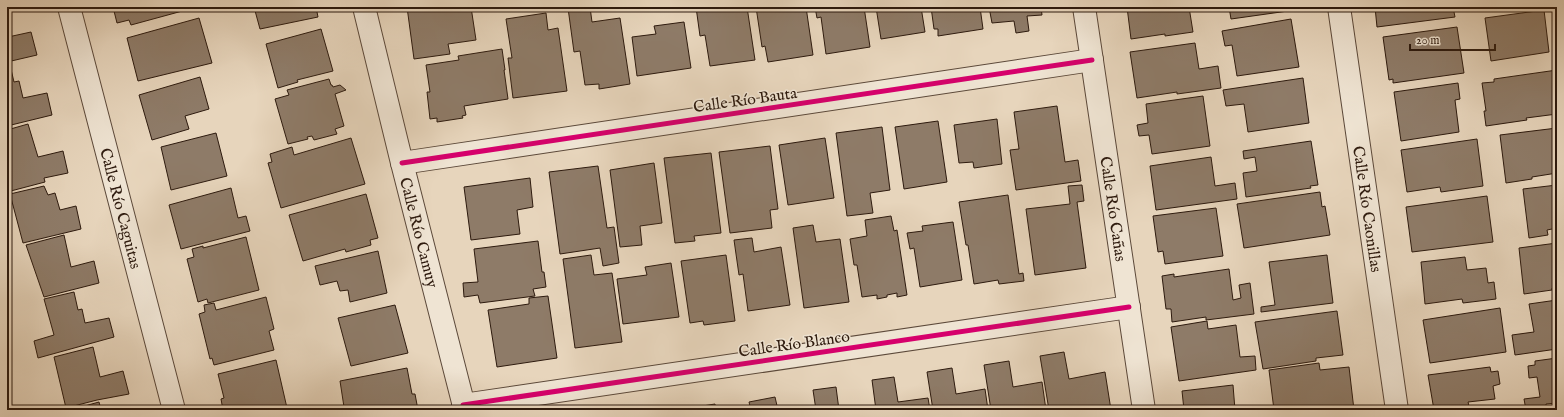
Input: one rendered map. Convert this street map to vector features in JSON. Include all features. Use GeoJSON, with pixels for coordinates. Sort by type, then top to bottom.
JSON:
{"type":"FeatureCollection","features":[{"type":"Feature","properties":{"kind":"street","name":"Calle Río Caguitas"},"geometry":{"type":"LineString","coordinates":[[69,7],[174,410]]}},
{"type":"Feature","properties":{"kind":"street","name":"Calle Río Camuy"},"geometry":{"type":"LineString","coordinates":[[364,7],[464,408]]}},
{"type":"Feature","properties":{"kind":"street","name":"Calle Río Cañas"},"geometry":{"type":"LineString","coordinates":[[1084,7],[1144,410]]}},
{"type":"Feature","properties":{"kind":"street","name":"Calle Río Caonillas"},"geometry":{"type":"LineString","coordinates":[[1339,7],[1398,410]]}},
{"type":"Feature","properties":{"kind":"street","name":"Calle Río Bauta"},"geometry":{"type":"LineString","coordinates":[[402,163],[1092,60]]}},
{"type":"Feature","properties":{"kind":"street","name":"Calle Río Blanco"},"geometry":{"type":"LineString","coordinates":[[464,408],[1128,307]]}},
{"type":"Feature","properties":{"kind":"building"},"geometry":{"type":"Polygon","coordinates":[[[113,7],[185,7],[186,10],[131,25],[129,20],[117,23],[113,7]]]}},
{"type":"Feature","properties":{"kind":"building"},"geometry":{"type":"Polygon","coordinates":[[[254,7],[316,7],[318,17],[260,29],[254,7]]]}},
{"type":"Feature","properties":{"kind":"building"},"geometry":{"type":"Polygon","coordinates":[[[407,7],[471,7],[476,40],[448,44],[450,54],[414,59],[407,7]]]}},
{"type":"Feature","properties":{"kind":"building"},"geometry":{"type":"Polygon","coordinates":[[[590,7],[592,22],[620,18],[630,84],[599,89],[599,84],[585,85],[580,51],[574,52],[568,8],[590,7]]]}},
{"type":"Feature","properties":{"kind":"building"},"geometry":{"type":"Polygon","coordinates":[[[696,7],[747,7],[755,60],[710,66],[705,35],[700,36],[696,7]]]}},
{"type":"Feature","properties":{"kind":"building"},"geometry":{"type":"Polygon","coordinates":[[[756,7],[806,7],[813,55],[768,62],[765,46],[762,47],[756,7]]]}},
{"type":"Feature","properties":{"kind":"building"},"geometry":{"type":"Polygon","coordinates":[[[815,7],[864,7],[870,47],[826,54],[821,17],[817,18],[815,7]]]}},
{"type":"Feature","properties":{"kind":"building"},"geometry":{"type":"Polygon","coordinates":[[[876,7],[921,7],[925,32],[881,39],[876,7]]]}},
{"type":"Feature","properties":{"kind":"building"},"geometry":{"type":"Polygon","coordinates":[[[931,7],[980,7],[983,29],[938,36],[938,29],[934,29],[931,7]]]}},
{"type":"Feature","properties":{"kind":"building"},"geometry":{"type":"Polygon","coordinates":[[[989,7],[1041,7],[1042,15],[1027,16],[1029,31],[1016,33],[1014,21],[992,23],[989,7]]]}},
{"type":"Feature","properties":{"kind":"building"},"geometry":{"type":"Polygon","coordinates":[[[1127,7],[1189,7],[1193,32],[1131,39],[1127,7]]]}},
{"type":"Feature","properties":{"kind":"building"},"geometry":{"type":"Polygon","coordinates":[[[1229,7],[1295,7],[1295,10],[1231,19],[1229,7]]]}},
{"type":"Feature","properties":{"kind":"building"},"geometry":{"type":"Polygon","coordinates":[[[1375,7],[1453,7],[1455,17],[1377,27],[1375,7]]]}},
{"type":"Feature","properties":{"kind":"building"},"geometry":{"type":"Polygon","coordinates":[[[1544,10],[1549,52],[1491,61],[1485,18],[1544,10]]]}},
{"type":"Feature","properties":{"kind":"building"},"geometry":{"type":"Polygon","coordinates":[[[546,13],[548,30],[558,28],[567,91],[513,98],[508,58],[512,58],[506,19],[546,13]]]}},
{"type":"Feature","properties":{"kind":"building"},"geometry":{"type":"Polygon","coordinates":[[[199,18],[212,63],[138,81],[127,38],[199,18]]]}},
{"type":"Feature","properties":{"kind":"building"},"geometry":{"type":"Polygon","coordinates":[[[1291,19],[1299,67],[1237,76],[1232,45],[1225,46],[1222,31],[1291,19]]]}},
{"type":"Feature","properties":{"kind":"building"},"geometry":{"type":"Polygon","coordinates":[[[684,22],[691,68],[637,76],[632,37],[656,34],[654,26],[684,22]]]}},
{"type":"Feature","properties":{"kind":"building"},"geometry":{"type":"Polygon","coordinates":[[[1457,27],[1464,73],[1393,83],[1393,79],[1389,80],[1383,37],[1457,27]]]}},
{"type":"Feature","properties":{"kind":"building"},"geometry":{"type":"Polygon","coordinates":[[[321,29],[333,71],[297,80],[298,82],[278,88],[266,44],[321,29]]]}},
{"type":"Feature","properties":{"kind":"building"},"geometry":{"type":"Polygon","coordinates":[[[31,32],[37,55],[7,62],[7,33],[8,37],[31,32]]]}},
{"type":"Feature","properties":{"kind":"building"},"geometry":{"type":"Polygon","coordinates":[[[1195,43],[1199,69],[1218,66],[1221,88],[1177,94],[1177,92],[1137,98],[1130,52],[1195,43]]]}},
{"type":"Feature","properties":{"kind":"building"},"geometry":{"type":"Polygon","coordinates":[[[502,49],[508,99],[464,106],[466,115],[462,116],[463,118],[437,122],[437,118],[430,119],[427,92],[430,92],[426,65],[459,60],[458,56],[502,49]]]}},
{"type":"Feature","properties":{"kind":"building"},"geometry":{"type":"Polygon","coordinates":[[[10,65],[14,82],[19,81],[23,98],[47,93],[52,115],[7,126],[7,66],[10,65]]]}},
{"type":"Feature","properties":{"kind":"building"},"geometry":{"type":"Polygon","coordinates":[[[1557,70],[1557,114],[1526,118],[1527,120],[1486,126],[1484,111],[1486,111],[1482,83],[1494,82],[1494,79],[1557,70]]]}},
{"type":"Feature","properties":{"kind":"building"},"geometry":{"type":"Polygon","coordinates":[[[200,77],[209,109],[185,116],[189,129],[152,140],[139,95],[200,77]]]}},
{"type":"Feature","properties":{"kind":"building"},"geometry":{"type":"Polygon","coordinates":[[[1303,78],[1309,123],[1248,132],[1244,104],[1226,106],[1223,90],[1303,78]]]}},
{"type":"Feature","properties":{"kind":"building"},"geometry":{"type":"Polygon","coordinates":[[[329,79],[333,87],[340,85],[346,90],[335,94],[344,126],[335,129],[337,134],[314,140],[312,136],[307,137],[308,139],[288,144],[275,99],[289,95],[287,90],[329,79]]]}},
{"type":"Feature","properties":{"kind":"building"},"geometry":{"type":"Polygon","coordinates":[[[1458,83],[1460,99],[1455,100],[1459,132],[1401,141],[1394,92],[1458,83]]]}},
{"type":"Feature","properties":{"kind":"building"},"geometry":{"type":"Polygon","coordinates":[[[1203,96],[1210,146],[1152,154],[1149,135],[1139,136],[1137,125],[1148,123],[1146,104],[1203,96]]]}},
{"type":"Feature","properties":{"kind":"building"},"geometry":{"type":"Polygon","coordinates":[[[1057,106],[1065,162],[1078,160],[1081,181],[1016,190],[1010,150],[1019,149],[1014,112],[1057,106]]]}},
{"type":"Feature","properties":{"kind":"building"},"geometry":{"type":"Polygon","coordinates":[[[997,119],[1002,164],[974,168],[973,162],[959,163],[954,125],[997,119]]]}},
{"type":"Feature","properties":{"kind":"building"},"geometry":{"type":"Polygon","coordinates":[[[938,121],[947,182],[904,189],[895,127],[938,121]]]}},
{"type":"Feature","properties":{"kind":"building"},"geometry":{"type":"Polygon","coordinates":[[[28,124],[38,157],[63,151],[68,173],[44,178],[45,182],[7,192],[7,130],[28,124]]]}},
{"type":"Feature","properties":{"kind":"building"},"geometry":{"type":"Polygon","coordinates":[[[882,127],[890,190],[870,193],[873,213],[847,216],[836,133],[882,127]]]}},
{"type":"Feature","properties":{"kind":"building"},"geometry":{"type":"Polygon","coordinates":[[[1557,128],[1557,173],[1506,183],[1500,135],[1557,128]]]}},
{"type":"Feature","properties":{"kind":"building"},"geometry":{"type":"Polygon","coordinates":[[[216,133],[227,176],[171,190],[161,147],[216,133]]]}},
{"type":"Feature","properties":{"kind":"building"},"geometry":{"type":"Polygon","coordinates":[[[351,138],[365,184],[281,208],[268,163],[272,162],[270,154],[292,147],[294,155],[351,138]]]}},
{"type":"Feature","properties":{"kind":"building"},"geometry":{"type":"Polygon","coordinates":[[[825,138],[834,198],[788,205],[779,145],[825,138]]]}},
{"type":"Feature","properties":{"kind":"building"},"geometry":{"type":"Polygon","coordinates":[[[1477,139],[1483,186],[1441,192],[1440,187],[1407,192],[1401,150],[1477,139]]]}},
{"type":"Feature","properties":{"kind":"building"},"geometry":{"type":"Polygon","coordinates":[[[1311,141],[1318,185],[1310,186],[1311,188],[1246,197],[1243,173],[1257,171],[1255,157],[1244,159],[1243,151],[1311,141]]]}},
{"type":"Feature","properties":{"kind":"building"},"geometry":{"type":"Polygon","coordinates":[[[770,146],[778,209],[770,210],[772,228],[730,233],[719,152],[770,146]]]}},
{"type":"Feature","properties":{"kind":"building"},"geometry":{"type":"Polygon","coordinates":[[[711,153],[721,233],[694,236],[695,241],[675,243],[664,158],[711,153]]]}},
{"type":"Feature","properties":{"kind":"building"},"geometry":{"type":"Polygon","coordinates":[[[1211,157],[1215,186],[1235,183],[1237,199],[1156,210],[1150,166],[1211,157]]]}},
{"type":"Feature","properties":{"kind":"building"},"geometry":{"type":"Polygon","coordinates":[[[654,163],[662,223],[640,226],[642,245],[620,247],[610,170],[654,163]]]}},
{"type":"Feature","properties":{"kind":"building"},"geometry":{"type":"Polygon","coordinates":[[[598,166],[607,228],[614,227],[619,263],[603,266],[600,248],[560,254],[549,172],[598,166]]]}},
{"type":"Feature","properties":{"kind":"building"},"geometry":{"type":"Polygon","coordinates":[[[530,178],[533,207],[517,210],[520,234],[471,240],[464,187],[530,178]]]}},
{"type":"Feature","properties":{"kind":"building"},"geometry":{"type":"Polygon","coordinates":[[[1082,185],[1084,201],[1077,202],[1086,268],[1035,275],[1026,209],[1070,204],[1068,186],[1082,185]]]}},
{"type":"Feature","properties":{"kind":"building"},"geometry":{"type":"Polygon","coordinates":[[[1557,185],[1557,228],[1547,230],[1548,235],[1529,238],[1523,189],[1557,185]]]}},
{"type":"Feature","properties":{"kind":"building"},"geometry":{"type":"Polygon","coordinates":[[[44,186],[48,195],[55,193],[60,210],[76,206],[81,229],[23,243],[10,194],[44,186]]]}},
{"type":"Feature","properties":{"kind":"building"},"geometry":{"type":"Polygon","coordinates":[[[231,188],[238,218],[246,216],[250,231],[181,249],[169,205],[231,188]]]}},
{"type":"Feature","properties":{"kind":"building"},"geometry":{"type":"Polygon","coordinates":[[[1320,192],[1322,207],[1325,206],[1330,235],[1244,248],[1237,204],[1320,192]]]}},
{"type":"Feature","properties":{"kind":"building"},"geometry":{"type":"Polygon","coordinates":[[[366,194],[378,238],[370,240],[371,245],[346,252],[345,249],[303,261],[289,215],[366,194]]]}},
{"type":"Feature","properties":{"kind":"building"},"geometry":{"type":"Polygon","coordinates":[[[1008,195],[1019,274],[1023,273],[1024,281],[999,284],[998,280],[974,284],[959,202],[1008,195]]]}},
{"type":"Feature","properties":{"kind":"building"},"geometry":{"type":"Polygon","coordinates":[[[1487,196],[1493,242],[1412,252],[1406,207],[1487,196]]]}},
{"type":"Feature","properties":{"kind":"building"},"geometry":{"type":"Polygon","coordinates":[[[1216,208],[1223,256],[1165,264],[1163,251],[1158,252],[1153,216],[1216,208]]]}},
{"type":"Feature","properties":{"kind":"building"},"geometry":{"type":"Polygon","coordinates":[[[891,216],[894,231],[897,230],[907,295],[897,297],[897,293],[877,299],[877,295],[862,297],[857,265],[854,265],[850,239],[867,236],[865,220],[891,216]]]}},
{"type":"Feature","properties":{"kind":"building"},"geometry":{"type":"Polygon","coordinates":[[[953,222],[962,280],[920,287],[914,248],[910,249],[907,233],[923,231],[922,226],[953,222]]]}},
{"type":"Feature","properties":{"kind":"building"},"geometry":{"type":"Polygon","coordinates":[[[813,225],[816,242],[840,239],[849,302],[804,308],[793,228],[813,225]]]}},
{"type":"Feature","properties":{"kind":"building"},"geometry":{"type":"Polygon","coordinates":[[[64,235],[71,267],[94,261],[99,283],[44,297],[26,245],[64,235]]]}},
{"type":"Feature","properties":{"kind":"building"},"geometry":{"type":"Polygon","coordinates":[[[246,237],[259,290],[208,303],[207,299],[198,302],[187,259],[194,257],[192,249],[203,246],[203,248],[246,237]]]}},
{"type":"Feature","properties":{"kind":"building"},"geometry":{"type":"Polygon","coordinates":[[[752,238],[754,252],[781,247],[790,305],[748,311],[743,274],[739,275],[734,240],[752,238]]]}},
{"type":"Feature","properties":{"kind":"building"},"geometry":{"type":"Polygon","coordinates":[[[538,241],[542,272],[544,272],[546,287],[533,289],[535,296],[480,303],[478,295],[464,297],[463,283],[478,282],[474,249],[538,241]]]}},
{"type":"Feature","properties":{"kind":"building"},"geometry":{"type":"Polygon","coordinates":[[[1557,243],[1557,287],[1552,288],[1552,290],[1524,294],[1519,248],[1557,243]]]}},
{"type":"Feature","properties":{"kind":"building"},"geometry":{"type":"Polygon","coordinates":[[[378,251],[387,293],[350,302],[348,290],[340,291],[337,281],[320,285],[315,266],[378,251]]]}},
{"type":"Feature","properties":{"kind":"building"},"geometry":{"type":"Polygon","coordinates":[[[591,255],[594,275],[612,273],[622,342],[575,348],[563,259],[591,255]]]}},
{"type":"Feature","properties":{"kind":"building"},"geometry":{"type":"Polygon","coordinates":[[[726,255],[735,321],[704,325],[703,321],[690,323],[681,261],[726,255]]]}},
{"type":"Feature","properties":{"kind":"building"},"geometry":{"type":"Polygon","coordinates":[[[1327,255],[1333,303],[1261,312],[1261,307],[1275,305],[1269,262],[1327,255]]]}},
{"type":"Feature","properties":{"kind":"building"},"geometry":{"type":"Polygon","coordinates":[[[1465,257],[1467,270],[1486,268],[1488,283],[1494,282],[1496,299],[1463,303],[1462,299],[1425,304],[1421,262],[1465,257]]]}},
{"type":"Feature","properties":{"kind":"building"},"geometry":{"type":"Polygon","coordinates":[[[671,263],[679,317],[623,324],[617,279],[647,275],[645,267],[671,263]]]}},
{"type":"Feature","properties":{"kind":"building"},"geometry":{"type":"Polygon","coordinates":[[[1229,269],[1233,300],[1241,298],[1239,285],[1250,283],[1254,314],[1206,320],[1206,317],[1172,322],[1171,309],[1166,309],[1162,276],[1174,274],[1174,277],[1229,269]]]}},
{"type":"Feature","properties":{"kind":"building"},"geometry":{"type":"Polygon","coordinates":[[[74,292],[78,310],[82,309],[85,323],[109,318],[114,337],[38,358],[34,341],[54,335],[44,299],[74,292]]]}},
{"type":"Feature","properties":{"kind":"building"},"geometry":{"type":"Polygon","coordinates":[[[548,296],[557,358],[497,367],[488,310],[529,304],[529,298],[548,296]]]}},
{"type":"Feature","properties":{"kind":"building"},"geometry":{"type":"Polygon","coordinates":[[[266,297],[274,329],[269,331],[274,350],[214,365],[212,358],[210,359],[199,314],[205,312],[204,305],[214,303],[216,310],[266,297]]]}},
{"type":"Feature","properties":{"kind":"building"},"geometry":{"type":"Polygon","coordinates":[[[1557,300],[1557,349],[1515,355],[1512,335],[1534,332],[1529,304],[1557,300]]]}},
{"type":"Feature","properties":{"kind":"building"},"geometry":{"type":"Polygon","coordinates":[[[395,305],[408,353],[351,366],[338,318],[395,305]]]}},
{"type":"Feature","properties":{"kind":"building"},"geometry":{"type":"Polygon","coordinates":[[[1500,308],[1506,352],[1430,363],[1423,320],[1500,308]]]}},
{"type":"Feature","properties":{"kind":"building"},"geometry":{"type":"Polygon","coordinates":[[[1337,311],[1343,355],[1316,358],[1316,361],[1263,369],[1255,322],[1337,311]]]}},
{"type":"Feature","properties":{"kind":"building"},"geometry":{"type":"Polygon","coordinates":[[[1207,321],[1208,329],[1236,325],[1240,357],[1255,356],[1256,370],[1179,381],[1171,327],[1207,321]]]}},
{"type":"Feature","properties":{"kind":"building"},"geometry":{"type":"Polygon","coordinates":[[[93,347],[100,377],[123,371],[129,394],[66,408],[54,357],[93,347]]]}},
{"type":"Feature","properties":{"kind":"building"},"geometry":{"type":"Polygon","coordinates":[[[1064,352],[1069,379],[1105,372],[1111,410],[1049,410],[1040,356],[1064,352]]]}},
{"type":"Feature","properties":{"kind":"building"},"geometry":{"type":"Polygon","coordinates":[[[1557,358],[1557,403],[1546,404],[1546,410],[1526,410],[1524,399],[1540,397],[1537,377],[1529,378],[1528,366],[1535,365],[1535,361],[1557,358]]]}},
{"type":"Feature","properties":{"kind":"building"},"geometry":{"type":"Polygon","coordinates":[[[276,360],[287,408],[277,410],[223,410],[221,399],[224,398],[218,374],[276,360]]]}},
{"type":"Feature","properties":{"kind":"building"},"geometry":{"type":"Polygon","coordinates":[[[1009,361],[1013,387],[1042,382],[1046,410],[991,410],[984,365],[1009,361]]]}},
{"type":"Feature","properties":{"kind":"building"},"geometry":{"type":"Polygon","coordinates":[[[1319,363],[1320,370],[1349,367],[1354,410],[1274,410],[1269,370],[1319,363]]]}},
{"type":"Feature","properties":{"kind":"building"},"geometry":{"type":"Polygon","coordinates":[[[1490,367],[1491,372],[1498,371],[1500,384],[1493,386],[1495,399],[1468,402],[1470,410],[1434,410],[1428,375],[1490,367]]]}},
{"type":"Feature","properties":{"kind":"building"},"geometry":{"type":"Polygon","coordinates":[[[407,368],[412,394],[415,394],[418,410],[339,410],[338,406],[344,407],[340,381],[407,368]]]}},
{"type":"Feature","properties":{"kind":"building"},"geometry":{"type":"Polygon","coordinates":[[[952,368],[956,394],[985,389],[988,410],[933,410],[927,372],[952,368]]]}},
{"type":"Feature","properties":{"kind":"building"},"geometry":{"type":"Polygon","coordinates":[[[894,377],[898,402],[928,398],[930,410],[876,410],[872,380],[894,377]]]}},
{"type":"Feature","properties":{"kind":"building"},"geometry":{"type":"Polygon","coordinates":[[[1233,385],[1235,410],[1184,410],[1182,391],[1233,385]]]}},
{"type":"Feature","properties":{"kind":"building"},"geometry":{"type":"Polygon","coordinates":[[[836,387],[839,410],[816,410],[813,390],[836,387]]]}},
{"type":"Feature","properties":{"kind":"building"},"geometry":{"type":"Polygon","coordinates":[[[775,397],[778,410],[751,410],[749,402],[775,397]]]}},
{"type":"Feature","properties":{"kind":"building"},"geometry":{"type":"Polygon","coordinates":[[[99,402],[101,410],[70,410],[99,402]]]}},
{"type":"Feature","properties":{"kind":"building"},"geometry":{"type":"Polygon","coordinates":[[[715,404],[716,410],[690,410],[690,408],[715,404]]]}},
{"type":"Feature","properties":{"kind":"building"},"geometry":{"type":"Polygon","coordinates":[[[873,406],[874,410],[839,410],[873,406]]]}},
{"type":"Feature","properties":{"kind":"cycle path"},"geometry":{"type":"LineString","coordinates":[[402,163],[1092,60]]}},
{"type":"Feature","properties":{"kind":"cycle path"},"geometry":{"type":"LineString","coordinates":[[463,405],[1129,307]]}}]}
